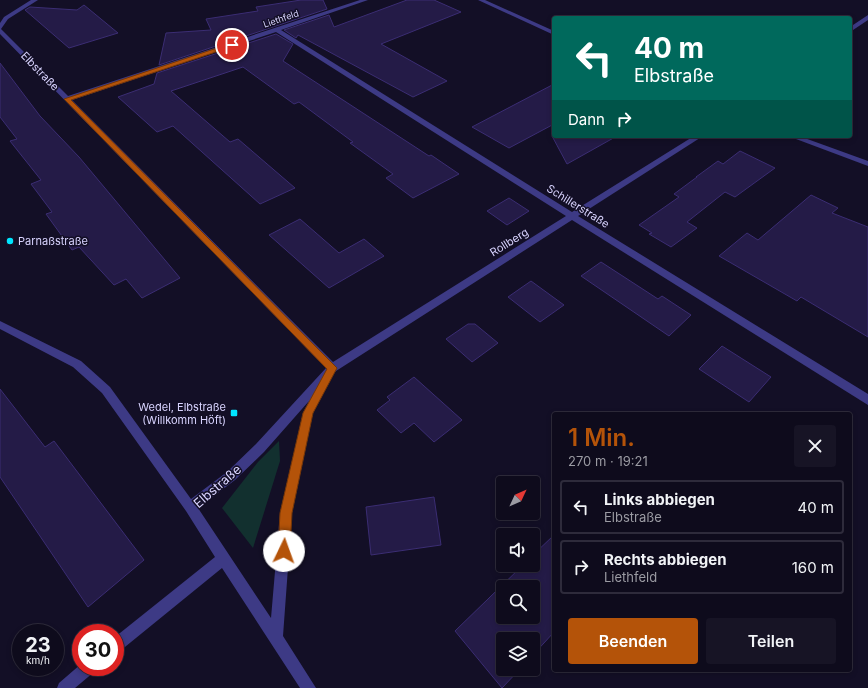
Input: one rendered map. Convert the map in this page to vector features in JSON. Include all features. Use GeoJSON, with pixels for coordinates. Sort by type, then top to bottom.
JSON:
{"type":"FeatureCollection","features":[{"type":"Feature","properties":{"kind":"street","name":"Elbstraße"},"geometry":{"type":"LineString","coordinates":[[35,0],[6,18],[0,29],[332,368],[260,448],[231,476],[190,507],[309,688]]}},
{"type":"Feature","properties":{"kind":"street","name":"Liethfeld"},"geometry":{"type":"LineString","coordinates":[[67,99],[364,0]]}},
{"type":"Feature","properties":{"kind":"street"},"geometry":{"type":"LineString","coordinates":[[481,0],[552,32]]}},
{"type":"Feature","properties":{"kind":"street"},"geometry":{"type":"LineString","coordinates":[[852,29],[868,17]]}},
{"type":"Feature","properties":{"kind":"street","name":"Schillerstraße"},"geometry":{"type":"LineString","coordinates":[[277,30],[868,400]]}},
{"type":"Feature","properties":{"kind":"street","name":"Rollberg"},"geometry":{"type":"LineString","coordinates":[[332,368],[696,138]]}},
{"type":"Feature","properties":{"kind":"street"},"geometry":{"type":"LineString","coordinates":[[797,138],[868,164]]}},
{"type":"Feature","properties":{"kind":"street"},"geometry":{"type":"LineString","coordinates":[[0,325],[77,364],[106,390],[190,507]]}},
{"type":"Feature","properties":{"kind":"street"},"geometry":{"type":"LineString","coordinates":[[276,638],[286,513],[308,413],[332,368]]}},
{"type":"Feature","properties":{"kind":"street"},"geometry":{"type":"LineString","coordinates":[[124,639],[224,558]]}},
{"type":"Feature","properties":{"kind":"street"},"geometry":{"type":"LineString","coordinates":[[64,688],[78,676]]}},
{"type":"Feature","properties":{"kind":"green space"},"geometry":{"type":"Polygon","coordinates":[[[279,441],[280,461],[253,548],[222,508],[258,462],[279,441]]]}},
{"type":"Feature","properties":{"kind":"building"},"geometry":{"type":"Polygon","coordinates":[[[301,0],[323,0],[327,9],[159,65],[166,33],[211,30],[206,19],[258,11],[256,7],[301,0]]]}},
{"type":"Feature","properties":{"kind":"building"},"geometry":{"type":"Polygon","coordinates":[[[407,0],[434,0],[461,12],[381,44],[447,81],[413,97],[298,35],[296,38],[284,30],[329,15],[334,27],[407,0]]]}},
{"type":"Feature","properties":{"kind":"building"},"geometry":{"type":"Polygon","coordinates":[[[84,5],[118,33],[69,48],[25,10],[30,7],[77,10],[84,5]]]}},
{"type":"Feature","properties":{"kind":"building"},"geometry":{"type":"Polygon","coordinates":[[[276,34],[293,44],[283,61],[459,174],[413,198],[386,178],[393,174],[350,143],[353,142],[299,102],[294,104],[243,67],[171,91],[230,142],[238,139],[295,188],[260,204],[173,126],[157,132],[118,97],[154,84],[157,73],[276,34]]]}},
{"type":"Feature","properties":{"kind":"building"},"geometry":{"type":"Polygon","coordinates":[[[0,63],[40,116],[79,157],[180,278],[142,298],[126,279],[114,285],[79,247],[72,250],[46,214],[52,212],[31,184],[41,180],[10,141],[17,139],[0,117],[0,63]]]}},
{"type":"Feature","properties":{"kind":"building"},"geometry":{"type":"Polygon","coordinates":[[[552,85],[552,125],[509,148],[472,127],[552,85]]]}},
{"type":"Feature","properties":{"kind":"building"},"geometry":{"type":"Polygon","coordinates":[[[553,138],[613,138],[567,164],[553,138]]]}},
{"type":"Feature","properties":{"kind":"building"},"geometry":{"type":"Polygon","coordinates":[[[740,151],[775,168],[735,197],[725,192],[687,222],[697,228],[671,247],[649,234],[652,233],[639,225],[679,197],[674,194],[696,177],[718,161],[723,164],[740,151]]]}},
{"type":"Feature","properties":{"kind":"building"},"geometry":{"type":"Polygon","coordinates":[[[811,195],[838,208],[832,213],[868,227],[868,337],[801,297],[797,301],[719,256],[747,233],[758,240],[811,195]]]}},
{"type":"Feature","properties":{"kind":"building"},"geometry":{"type":"Polygon","coordinates":[[[509,198],[529,211],[507,225],[487,211],[509,198]]]}},
{"type":"Feature","properties":{"kind":"building"},"geometry":{"type":"Polygon","coordinates":[[[300,219],[339,253],[364,239],[384,256],[329,288],[269,235],[300,219]]]}},
{"type":"Feature","properties":{"kind":"building"},"geometry":{"type":"Polygon","coordinates":[[[601,262],[658,299],[662,296],[691,315],[669,336],[581,276],[601,262]]]}},
{"type":"Feature","properties":{"kind":"building"},"geometry":{"type":"Polygon","coordinates":[[[531,281],[564,305],[540,322],[508,297],[531,281]]]}},
{"type":"Feature","properties":{"kind":"building"},"geometry":{"type":"Polygon","coordinates":[[[468,324],[475,324],[498,343],[472,362],[446,339],[468,324]]]}},
{"type":"Feature","properties":{"kind":"building"},"geometry":{"type":"Polygon","coordinates":[[[722,346],[771,377],[749,402],[699,369],[722,346]]]}},
{"type":"Feature","properties":{"kind":"building"},"geometry":{"type":"Polygon","coordinates":[[[414,377],[462,420],[434,442],[414,423],[401,433],[377,410],[390,400],[387,397],[414,377]]]}},
{"type":"Feature","properties":{"kind":"building"},"geometry":{"type":"Polygon","coordinates":[[[0,389],[45,447],[54,441],[144,560],[88,607],[0,477],[0,389]]]}},
{"type":"Feature","properties":{"kind":"building"},"geometry":{"type":"Polygon","coordinates":[[[434,497],[441,545],[371,555],[366,507],[434,497]]]}},
{"type":"Feature","properties":{"kind":"building"},"geometry":{"type":"Polygon","coordinates":[[[552,537],[552,634],[540,647],[540,632],[496,632],[496,676],[513,676],[502,688],[455,631],[496,591],[496,624],[540,624],[540,580],[508,580],[516,572],[540,572],[540,548],[552,537]]]}},
{"type":"Feature","properties":{"kind":"place","name":"Parnaßstraße"},"geometry":{"type":"Point","coordinates":[10,241]}},
{"type":"Feature","properties":{"kind":"place","name":"Wedel, Elbstraße (Willkomm Höft)"},"geometry":{"type":"Point","coordinates":[234,413]}},
{"type":"Feature","properties":{"kind":"route"},"geometry":{"type":"LineString","coordinates":[[232,45],[67,99],[332,368],[308,413],[286,513],[284,551]]}}]}
